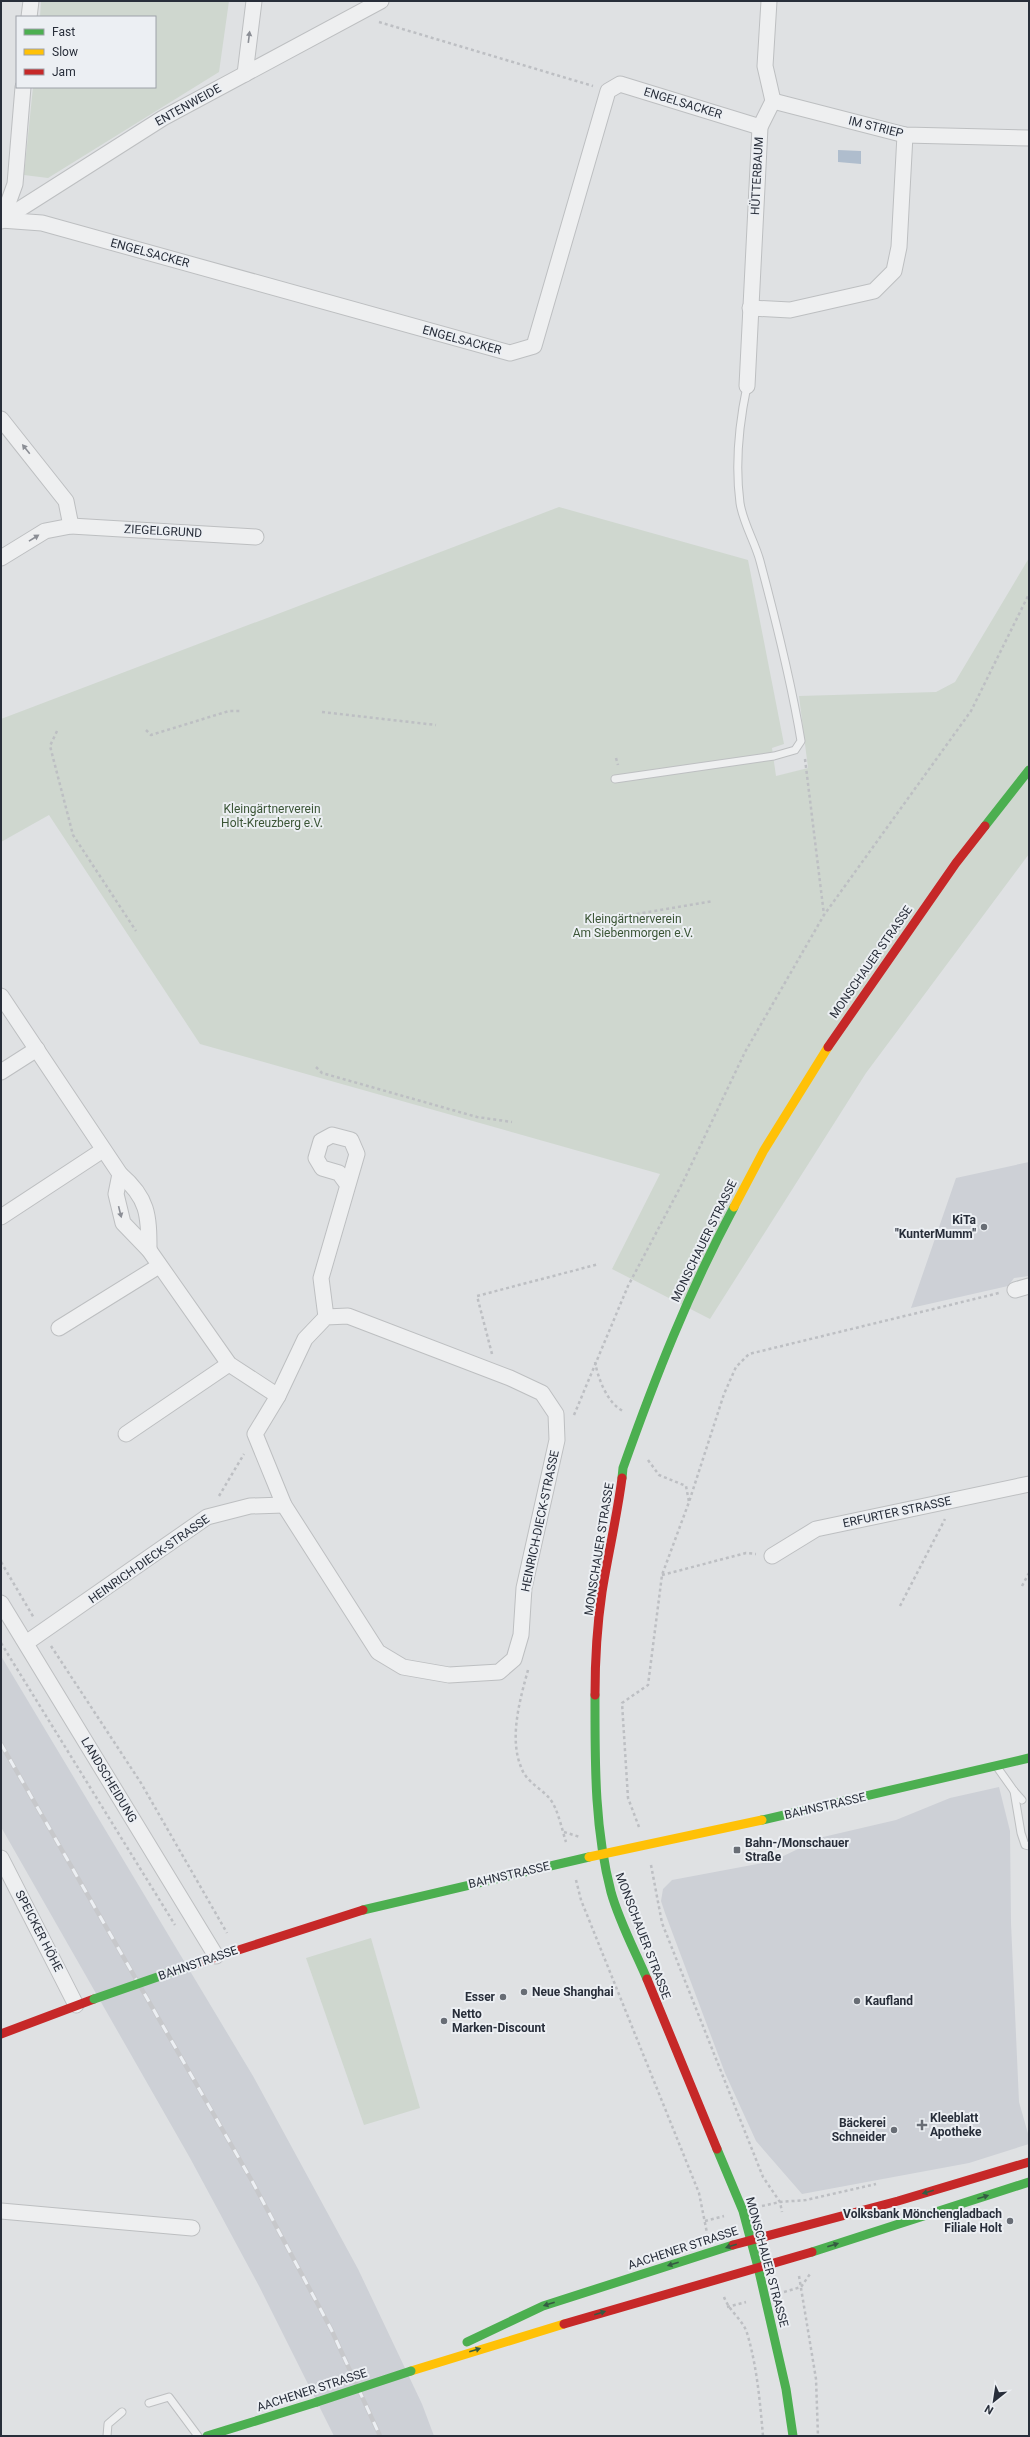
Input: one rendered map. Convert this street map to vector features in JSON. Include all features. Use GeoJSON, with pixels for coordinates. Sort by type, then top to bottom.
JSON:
{"type":"FeatureCollection","features":[{"type":"Feature","properties":{"kind":"main road","name":"MONSCHAUER STRASSE"},"geometry":{"type":"LineString","coordinates":[[793,2436],[786,2389],[758,2267],[743,2211],[611,1893],[602,1855],[594,1746],[595,1669],[602,1592],[618,1512],[623,1468],[678,1321],[721,1231],[764,1150],[814,1067],[956,863],[1029,770]]}},
{"type":"Feature","properties":{"kind":"main road","name":"BAHNSTRASSE"},"geometry":{"type":"LineString","coordinates":[[1,2034],[94,1998],[216,1956],[356,1912],[572,1860],[602,1855],[780,1816],[1029,1758]]}},
{"type":"Feature","properties":{"kind":"main road","name":"AACHENER STRASSE"},"geometry":{"type":"LineString","coordinates":[[425,2366],[462,2344],[544,2306],[751,2240],[905,2199],[1029,2162]]}},
{"type":"Feature","properties":{"kind":"main road","name":"AACHENER STRASSE"},"geometry":{"type":"LineString","coordinates":[[207,2436],[488,2346],[796,2257],[1029,2182]]}},
{"type":"Feature","properties":{"kind":"street"},"geometry":{"type":"LineString","coordinates":[[29,16],[31,1]]}},
{"type":"Feature","properties":{"kind":"street"},"geometry":{"type":"LineString","coordinates":[[245,74],[254,1]]}},
{"type":"Feature","properties":{"kind":"street","name":"ENTENWEIDE"},"geometry":{"type":"LineString","coordinates":[[1,220],[163,118],[381,1]]}},
{"type":"Feature","properties":{"kind":"street"},"geometry":{"type":"LineString","coordinates":[[769,1],[765,66],[773,101]]}},
{"type":"Feature","properties":{"kind":"street","name":"ENGELSACKER"},"geometry":{"type":"LineString","coordinates":[[1,220],[42,223],[510,353],[534,346],[608,91],[620,84],[760,127]]}},
{"type":"Feature","properties":{"kind":"street"},"geometry":{"type":"LineString","coordinates":[[1,220],[15,184],[23,88]]}},
{"type":"Feature","properties":{"kind":"street","name":"HÜTTERBAUM"},"geometry":{"type":"LineString","coordinates":[[747,386],[760,127],[773,101]]}},
{"type":"Feature","properties":{"kind":"street","name":"IM STRIEP"},"geometry":{"type":"LineString","coordinates":[[773,101],[905,135],[1029,138]]}},
{"type":"Feature","properties":{"kind":"street"},"geometry":{"type":"LineString","coordinates":[[750,308],[790,310],[874,291],[894,271],[899,247],[905,135]]}},
{"type":"Feature","properties":{"kind":"street"},"geometry":{"type":"LineString","coordinates":[[1,418],[66,500],[70,526]]}},
{"type":"Feature","properties":{"kind":"street","name":"ZIEGELGRUND"},"geometry":{"type":"LineString","coordinates":[[1,558],[45,531],[70,526],[256,537]]}},
{"type":"Feature","properties":{"kind":"street"},"geometry":{"type":"LineString","coordinates":[[1,996],[103,1150],[120,1174],[135,1187],[146,1205],[149,1250]]}},
{"type":"Feature","properties":{"kind":"street"},"geometry":{"type":"LineString","coordinates":[[1,1072],[37,1049]]}},
{"type":"Feature","properties":{"kind":"street"},"geometry":{"type":"LineString","coordinates":[[1,1217],[103,1150]]}},
{"type":"Feature","properties":{"kind":"street"},"geometry":{"type":"LineString","coordinates":[[120,1174],[116,1194],[123,1223],[149,1250],[229,1364],[278,1396]]}},
{"type":"Feature","properties":{"kind":"street"},"geometry":{"type":"LineString","coordinates":[[255,1434],[278,1396],[305,1339],[326,1317],[321,1278],[347,1184]]}},
{"type":"Feature","properties":{"kind":"street"},"geometry":{"type":"LineString","coordinates":[[59,1328],[159,1266]]}},
{"type":"Feature","properties":{"kind":"street","name":"HEINRICH-DIECK-STRASSE"},"geometry":{"type":"LineString","coordinates":[[255,1434],[284,1505],[378,1652],[403,1667],[449,1675],[499,1672],[514,1659],[521,1635],[524,1588],[557,1440],[556,1414],[542,1393],[496,1373],[348,1316],[326,1317]]}},
{"type":"Feature","properties":{"kind":"street"},"geometry":{"type":"LineString","coordinates":[[126,1434],[229,1364]]}},
{"type":"Feature","properties":{"kind":"street","name":"ERFURTER STRASSE"},"geometry":{"type":"LineString","coordinates":[[772,1556],[816,1529],[1029,1484]]}},
{"type":"Feature","properties":{"kind":"street","name":"HEINRICH-DIECK-STRASSE"},"geometry":{"type":"LineString","coordinates":[[26,1643],[207,1517],[250,1506],[284,1505]]}},
{"type":"Feature","properties":{"kind":"street","name":"LANDSCHEIDUNG"},"geometry":{"type":"LineString","coordinates":[[1,1603],[216,1956]]}},
{"type":"Feature","properties":{"kind":"street","name":"SPEICKER HÖHE"},"geometry":{"type":"LineString","coordinates":[[1,1858],[76,2005]]}},
{"type":"Feature","properties":{"kind":"street"},"geometry":{"type":"LineString","coordinates":[[1,2211],[192,2228]]}},
{"type":"Feature","properties":{"kind":"lane"},"geometry":{"type":"LineString","coordinates":[[615,779],[774,756],[795,750],[802,741],[792,684],[760,559],[740,504],[738,459],[740,416],[747,386]]}},
{"type":"Feature","properties":{"kind":"lane"},"geometry":{"type":"LineString","coordinates":[[996,1765],[1022,1800]]}},
{"type":"Feature","properties":{"kind":"lane"},"geometry":{"type":"LineString","coordinates":[[1014,1791],[1021,1833],[1025,1845],[1029,1846]]}},
{"type":"Feature","properties":{"kind":"lane"},"geometry":{"type":"LineString","coordinates":[[149,2403],[169,2398],[198,2436]]}},
{"type":"Feature","properties":{"kind":"lane"},"geometry":{"type":"LineString","coordinates":[[107,2436],[108,2424],[122,2412]]}},
{"type":"Feature","properties":{"kind":"path"},"geometry":{"type":"LineString","coordinates":[[355,15],[608,91]]}},
{"type":"Feature","properties":{"kind":"path"},"geometry":{"type":"LineString","coordinates":[[146,730],[151,735],[229,711],[241,711]]}},
{"type":"Feature","properties":{"kind":"path"},"geometry":{"type":"LineString","coordinates":[[322,712],[436,725]]}},
{"type":"Feature","properties":{"kind":"path"},"geometry":{"type":"LineString","coordinates":[[57,731],[50,746],[73,835],[136,931]]}},
{"type":"Feature","properties":{"kind":"path"},"geometry":{"type":"LineString","coordinates":[[802,741],[824,915]]}},
{"type":"Feature","properties":{"kind":"path"},"geometry":{"type":"LineString","coordinates":[[607,919],[713,901]]}},
{"type":"Feature","properties":{"kind":"path"},"geometry":{"type":"LineString","coordinates":[[316,1068],[322,1073],[477,1117],[512,1122]]}},
{"type":"Feature","properties":{"kind":"path"},"geometry":{"type":"LineString","coordinates":[[496,1373],[477,1296],[599,1264]]}},
{"type":"Feature","properties":{"kind":"path"},"geometry":{"type":"LineString","coordinates":[[787,2230],[780,2202],[763,2177],[662,1923],[647,1845],[628,1798],[622,1703],[648,1685],[662,1575],[689,1502],[724,1394],[736,1367],[748,1354],[1022,1288]]}},
{"type":"Feature","properties":{"kind":"path"},"geometry":{"type":"LineString","coordinates":[[207,1517],[255,1434]]}},
{"type":"Feature","properties":{"kind":"path"},"geometry":{"type":"LineString","coordinates":[[900,1606],[955,1500]]}},
{"type":"Feature","properties":{"kind":"path"},"geometry":{"type":"LineString","coordinates":[[662,1575],[746,1553],[772,1556]]}},
{"type":"Feature","properties":{"kind":"path"},"geometry":{"type":"LineString","coordinates":[[1,1562],[42,1633],[141,1783],[236,1950]]}},
{"type":"Feature","properties":{"kind":"path"},"geometry":{"type":"LineString","coordinates":[[1022,1586],[1029,1573]]}},
{"type":"Feature","properties":{"kind":"path"},"geometry":{"type":"LineString","coordinates":[[1,1643],[178,1930]]}},
{"type":"Feature","properties":{"kind":"path"},"geometry":{"type":"LineString","coordinates":[[572,1860],[581,1900],[699,2193],[705,2221],[780,2202],[806,2200],[880,2183]]}},
{"type":"Feature","properties":{"kind":"path"},"geometry":{"type":"LineString","coordinates":[[796,2257],[816,2379],[818,2436]]}},
{"type":"Feature","properties":{"kind":"path"},"geometry":{"type":"LineString","coordinates":[[727,2307],[747,2331],[760,2403],[763,2436]]}},
{"type":"Feature","properties":{"kind":"shaded area","name":"KiTa \"KunterMumm\""},"geometry":{"type":"Polygon","coordinates":[[[1029,1162],[1029,1276],[1014,1278],[1008,1286],[911,1308],[956,1178],[1029,1162]]]}},
{"type":"Feature","properties":{"kind":"shaded area"},"geometry":{"type":"Polygon","coordinates":[[[1,1656],[253,2076],[358,2269],[422,2404],[434,2436],[334,2436],[259,2286],[190,2158],[1,1827],[1,1656]]]}},
{"type":"Feature","properties":{"kind":"shaded area"},"geometry":{"type":"Polygon","coordinates":[[[999,1787],[1010,1831],[1011,1923],[1019,2102],[1029,2137],[1029,2144],[969,2163],[802,2194],[756,2141],[725,2073],[665,1913],[661,1901],[663,1889],[672,1880],[773,1861],[823,1837],[896,1820],[950,1798],[999,1787]]]}},
{"type":"Feature","properties":{"kind":"green space"},"geometry":{"type":"Polygon","coordinates":[[[41,1],[229,1],[219,72],[48,178],[24,175],[33,88],[156,88],[156,16],[40,16],[41,1]]]}},
{"type":"Feature","properties":{"kind":"green space"},"geometry":{"type":"Polygon","coordinates":[[[559,507],[748,560],[784,744],[772,748],[776,776],[808,768],[799,696],[936,692],[955,682],[1029,558],[1029,854],[866,1073],[710,1319],[612,1269],[660,1174],[200,1044],[49,815],[1,842],[1,719],[559,507]]]}},
{"type":"Feature","properties":{"kind":"green space"},"geometry":{"type":"Polygon","coordinates":[[[371,1938],[420,2108],[364,2125],[306,1958],[371,1938]]]}},
{"type":"Feature","properties":{"kind":"water"},"geometry":{"type":"Polygon","coordinates":[[[838,150],[861,151],[861,164],[838,162],[838,150]]]}},
{"type":"Feature","properties":{"kind":"railway"},"geometry":{"type":"LineString","coordinates":[[1,1744],[252,2181],[331,2329],[380,2436]]}},
{"type":"Feature","properties":{"kind":"traffic: fast"},"geometry":{"type":"LineString","coordinates":[[985,826],[1029,770]]}},
{"type":"Feature","properties":{"kind":"traffic: fast"},"geometry":{"type":"LineString","coordinates":[[622,1478],[623,1468],[660,1368],[702,1271],[734,1207]]}},
{"type":"Feature","properties":{"kind":"traffic: fast"},"geometry":{"type":"LineString","coordinates":[[595,1695],[598,1819],[605,1868],[618,1914],[647,1979]]}},
{"type":"Feature","properties":{"kind":"traffic: fast"},"geometry":{"type":"LineString","coordinates":[[762,1820],[1029,1758]]}},
{"type":"Feature","properties":{"kind":"traffic: fast"},"geometry":{"type":"LineString","coordinates":[[363,1910],[589,1857]]}},
{"type":"Feature","properties":{"kind":"traffic: fast"},"geometry":{"type":"LineString","coordinates":[[94,1999],[195,1964]]}},
{"type":"Feature","properties":{"kind":"traffic: fast"},"geometry":{"type":"LineString","coordinates":[[717,2149],[743,2211],[758,2267],[786,2389],[793,2436]]}},
{"type":"Feature","properties":{"kind":"traffic: fast"},"geometry":{"type":"LineString","coordinates":[[812,2252],[1029,2182]]}},
{"type":"Feature","properties":{"kind":"traffic: fast"},"geometry":{"type":"LineString","coordinates":[[467,2342],[543,2306],[733,2245]]}},
{"type":"Feature","properties":{"kind":"traffic: fast"},"geometry":{"type":"LineString","coordinates":[[317,2402],[411,2371]]}},
{"type":"Feature","properties":{"kind":"traffic: fast"},"geometry":{"type":"LineString","coordinates":[[207,2436],[317,2402]]}},
{"type":"Feature","properties":{"kind":"traffic: slow"},"geometry":{"type":"LineString","coordinates":[[734,1207],[764,1150],[828,1047]]}},
{"type":"Feature","properties":{"kind":"traffic: slow"},"geometry":{"type":"LineString","coordinates":[[589,1857],[762,1820]]}},
{"type":"Feature","properties":{"kind":"traffic: slow"},"geometry":{"type":"LineString","coordinates":[[411,2371],[564,2324]]}},
{"type":"Feature","properties":{"kind":"traffic: jam"},"geometry":{"type":"LineString","coordinates":[[828,1047],[956,863],[985,826]]}},
{"type":"Feature","properties":{"kind":"traffic: jam"},"geometry":{"type":"LineString","coordinates":[[595,1695],[595,1669],[600,1605],[622,1478]]}},
{"type":"Feature","properties":{"kind":"traffic: jam"},"geometry":{"type":"LineString","coordinates":[[195,1964],[363,1910]]}},
{"type":"Feature","properties":{"kind":"traffic: jam"},"geometry":{"type":"LineString","coordinates":[[647,1979],[717,2149]]}},
{"type":"Feature","properties":{"kind":"traffic: jam"},"geometry":{"type":"LineString","coordinates":[[1,2034],[94,1999]]}},
{"type":"Feature","properties":{"kind":"traffic: jam"},"geometry":{"type":"LineString","coordinates":[[733,2245],[898,2201],[1029,2162]]}},
{"type":"Feature","properties":{"kind":"traffic: jam"},"geometry":{"type":"LineString","coordinates":[[564,2324],[812,2252]]}},
{"type":"Feature","properties":{"kind":"place","name":"KiTa \"KunterMumm\""},"geometry":{"type":"Point","coordinates":[984,1227]}},
{"type":"Feature","properties":{"kind":"place","name":"Bahn-/Monschauer Straße"},"geometry":{"type":"Point","coordinates":[737,1850]}},
{"type":"Feature","properties":{"kind":"place","name":"Neue Shanghai"},"geometry":{"type":"Point","coordinates":[524,1992]}},
{"type":"Feature","properties":{"kind":"place","name":"Esser"},"geometry":{"type":"Point","coordinates":[503,1997]}},
{"type":"Feature","properties":{"kind":"place","name":"Kaufland"},"geometry":{"type":"Point","coordinates":[857,2001]}},
{"type":"Feature","properties":{"kind":"place","name":"Netto Marken-Discount"},"geometry":{"type":"Point","coordinates":[444,2021]}},
{"type":"Feature","properties":{"kind":"place","name":"Kleeblatt Apotheke"},"geometry":{"type":"Point","coordinates":[922,2125]}},
{"type":"Feature","properties":{"kind":"place","name":"Bäckerei Schneider"},"geometry":{"type":"Point","coordinates":[894,2130]}},
{"type":"Feature","properties":{"kind":"place","name":"Volksbank Mönchengladbach Filiale Holt"},"geometry":{"type":"Point","coordinates":[1010,2221]}},
{"type":"Feature","properties":{"kind":"park label","name":"Kleingärtnerverein Holt-Kreuzberg e.V."},"geometry":{"type":"Point","coordinates":[272,816]}},
{"type":"Feature","properties":{"kind":"park label","name":"Kleingärtnerverein Am Siebenmorgen e.V."},"geometry":{"type":"Point","coordinates":[633,926]}}]}
